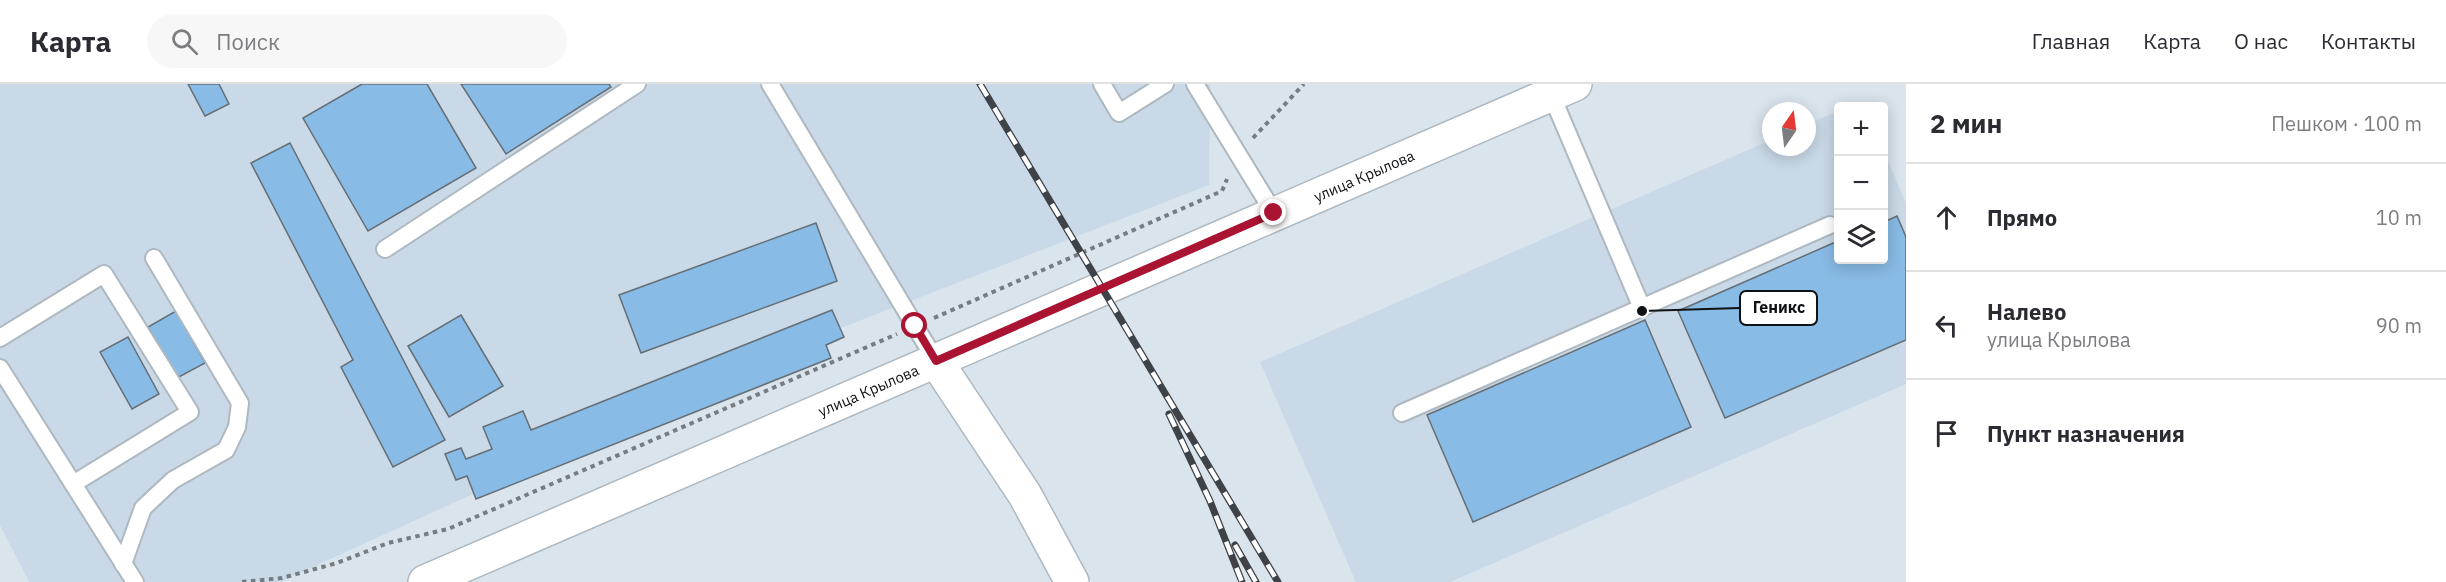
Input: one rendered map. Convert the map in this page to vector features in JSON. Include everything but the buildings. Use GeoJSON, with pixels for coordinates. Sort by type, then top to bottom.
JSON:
{"type":"FeatureCollection","features":[{"type":"Feature","properties":{"kind":"street","name":"улица Крылова"},"geometry":{"type":"LineString","coordinates":[[426,582],[1563,89]]}},
{"type":"Feature","properties":{"kind":"street"},"geometry":{"type":"LineString","coordinates":[[936,361],[1025,495],[1072,582]]}},
{"type":"Feature","properties":{"kind":"lane"},"geometry":{"type":"LineString","coordinates":[[385,249],[637,84]]}},
{"type":"Feature","properties":{"kind":"lane"},"geometry":{"type":"LineString","coordinates":[[770,84],[936,361]]}},
{"type":"Feature","properties":{"kind":"lane"},"geometry":{"type":"LineString","coordinates":[[1102,84],[1119,113],[1165,84]]}},
{"type":"Feature","properties":{"kind":"lane"},"geometry":{"type":"LineString","coordinates":[[1195,84],[1274,213]]}},
{"type":"Feature","properties":{"kind":"lane"},"geometry":{"type":"LineString","coordinates":[[1563,89],[1641,308]]}},
{"type":"Feature","properties":{"kind":"lane"},"geometry":{"type":"LineString","coordinates":[[1402,413],[1830,225]]}},
{"type":"Feature","properties":{"kind":"lane"},"geometry":{"type":"LineString","coordinates":[[123,564],[143,508],[173,480],[226,450],[237,427],[240,403],[154,258]]}},
{"type":"Feature","properties":{"kind":"lane"},"geometry":{"type":"LineString","coordinates":[[0,338],[104,274],[190,412],[73,484]]}},
{"type":"Feature","properties":{"kind":"lane"},"geometry":{"type":"LineString","coordinates":[[0,368],[135,582]]}},
{"type":"Feature","properties":{"kind":"path"},"geometry":{"type":"LineString","coordinates":[[242,582],[282,578],[337,563],[388,543],[448,529],[1222,191],[1238,154],[1304,84]]}},
{"type":"Feature","properties":{"kind":"shaded area"},"geometry":{"type":"Polygon","coordinates":[[[0,84],[1210,84],[1209,185],[815,338],[280,582],[29,582],[0,525],[0,84]]]}},
{"type":"Feature","properties":{"kind":"shaded area"},"geometry":{"type":"Polygon","coordinates":[[[1834,113],[1834,264],[1888,264],[1888,161],[1906,203],[1906,384],[1450,582],[1356,582],[1260,362],[1762,144],[1762,156],[1816,156],[1816,121],[1834,113]]]}},
{"type":"Feature","properties":{"kind":"railway"},"geometry":{"type":"LineString","coordinates":[[980,84],[1278,582]]}},
{"type":"Feature","properties":{"kind":"railway"},"geometry":{"type":"LineString","coordinates":[[1169,414],[1210,501],[1242,582]]}},
{"type":"Feature","properties":{"kind":"railway"},"geometry":{"type":"LineString","coordinates":[[1235,545],[1256,582]]}},
{"type":"Feature","properties":{"kind":"place","name":"Геникс"},"geometry":{"type":"Point","coordinates":[1642,311]}},
{"type":"Feature","properties":{"kind":"route"},"geometry":{"type":"LineString","coordinates":[[915,326],[936,361],[1274,213]]}}]}
